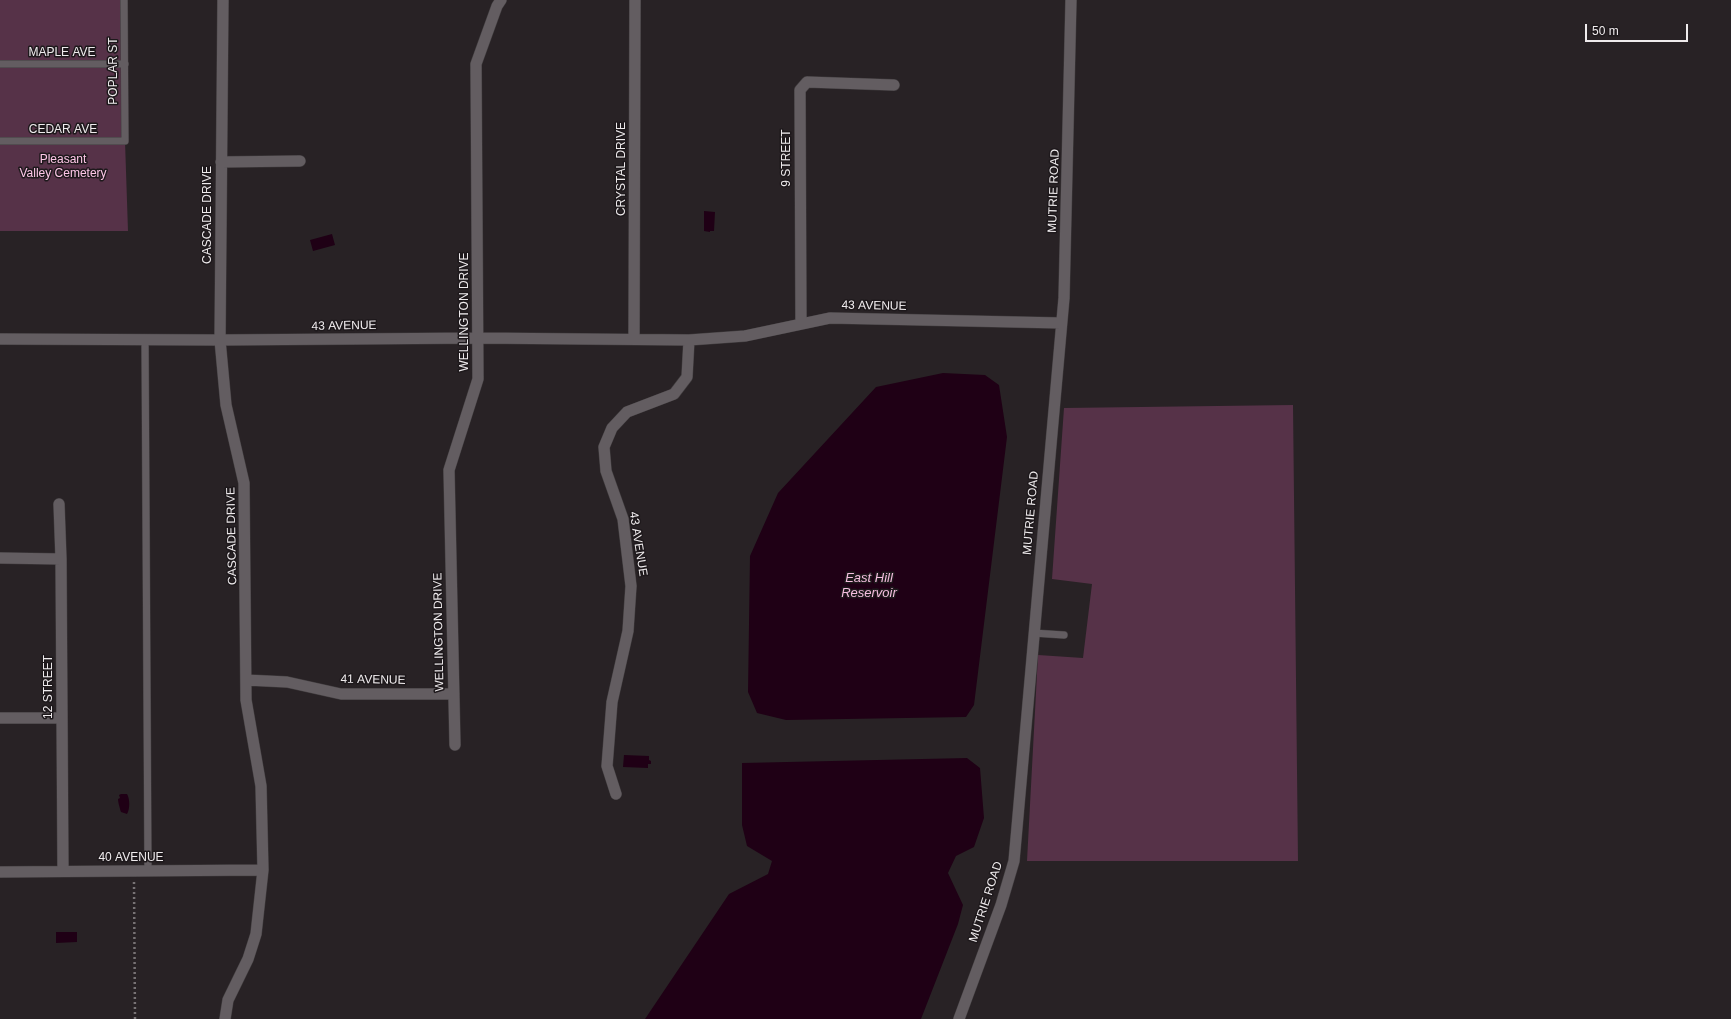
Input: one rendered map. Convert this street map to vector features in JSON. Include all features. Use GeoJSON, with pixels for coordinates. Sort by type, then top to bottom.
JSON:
{"type":"FeatureCollection","features":[{"type":"Feature","properties":{"kind":"street","name":"CASCADE DRIVE"},"geometry":{"type":"LineString","coordinates":[[223,0],[220,340],[226,404],[244,483],[246,700],[262,786],[262,870],[256,934],[248,959],[228,1000],[225,1019]]}},
{"type":"Feature","properties":{"kind":"street","name":"WELLINGTON DRIVE"},"geometry":{"type":"LineString","coordinates":[[455,745],[449,470],[478,379],[479,338],[476,64],[497,6],[501,0]]}},
{"type":"Feature","properties":{"kind":"street","name":"CRYSTAL DRIVE"},"geometry":{"type":"LineString","coordinates":[[634,338],[635,0]]}},
{"type":"Feature","properties":{"kind":"street","name":"MUTRIE ROAD"},"geometry":{"type":"LineString","coordinates":[[959,1019],[1000,905],[1014,861],[1033,633],[1064,298],[1071,0]]}},
{"type":"Feature","properties":{"kind":"street","name":"9 STREET"},"geometry":{"type":"LineString","coordinates":[[801,324],[800,90],[807,82],[894,85]]}},
{"type":"Feature","properties":{"kind":"street"},"geometry":{"type":"LineString","coordinates":[[221,162],[300,161]]}},
{"type":"Feature","properties":{"kind":"street","name":"43 AVENUE"},"geometry":{"type":"LineString","coordinates":[[0,339],[220,340],[634,338],[689,340],[745,336],[830,318],[1061,323]]}},
{"type":"Feature","properties":{"kind":"street","name":"43 AVENUE"},"geometry":{"type":"LineString","coordinates":[[616,794],[607,766],[608,750],[612,702],[628,631],[631,586],[623,519],[606,471],[604,446],[612,428],[627,412],[674,394],[687,377],[689,340]]}},
{"type":"Feature","properties":{"kind":"street","name":"12 STREET"},"geometry":{"type":"LineString","coordinates":[[59,504],[61,559],[63,871]]}},
{"type":"Feature","properties":{"kind":"street"},"geometry":{"type":"LineString","coordinates":[[0,558],[61,559]]}},
{"type":"Feature","properties":{"kind":"street","name":"41 AVENUE"},"geometry":{"type":"LineString","coordinates":[[246,680],[286,682],[341,694],[454,694]]}},
{"type":"Feature","properties":{"kind":"street"},"geometry":{"type":"LineString","coordinates":[[0,718],[62,718]]}},
{"type":"Feature","properties":{"kind":"street","name":"40 AVENUE"},"geometry":{"type":"LineString","coordinates":[[0,872],[262,870]]}},
{"type":"Feature","properties":{"kind":"lane","name":"POPLAR ST"},"geometry":{"type":"LineString","coordinates":[[124,0],[125,141]]}},
{"type":"Feature","properties":{"kind":"lane","name":"MAPLE AVE"},"geometry":{"type":"LineString","coordinates":[[0,64],[124,64]]}},
{"type":"Feature","properties":{"kind":"lane","name":"CEDAR AVE"},"geometry":{"type":"LineString","coordinates":[[0,141],[125,141]]}},
{"type":"Feature","properties":{"kind":"lane"},"geometry":{"type":"LineString","coordinates":[[145,340],[148,871]]}},
{"type":"Feature","properties":{"kind":"lane"},"geometry":{"type":"LineString","coordinates":[[1033,633],[1064,635]]}},
{"type":"Feature","properties":{"kind":"path"},"geometry":{"type":"LineString","coordinates":[[134,871],[135,1019]]}},
{"type":"Feature","properties":{"kind":"green space","name":"Pleasant Valley Cemetery"},"geometry":{"type":"Polygon","coordinates":[[[0,0],[124,0],[125,141],[128,231],[0,231],[0,0]]]}},
{"type":"Feature","properties":{"kind":"green space"},"geometry":{"type":"Polygon","coordinates":[[[1293,405],[1298,861],[1027,861],[1038,655],[1083,658],[1092,584],[1052,579],[1064,408],[1293,405]]]}},
{"type":"Feature","properties":{"kind":"water"},"geometry":{"type":"Polygon","coordinates":[[[704,211],[715,212],[714,231],[704,231],[704,211]]]}},
{"type":"Feature","properties":{"kind":"water"},"geometry":{"type":"Polygon","coordinates":[[[332,234],[335,245],[313,251],[310,240],[332,234]]]}},
{"type":"Feature","properties":{"kind":"water","name":"East Hill Reservoir"},"geometry":{"type":"Polygon","coordinates":[[[943,373],[985,375],[999,385],[1007,437],[974,705],[966,717],[786,720],[757,713],[748,692],[750,556],[778,493],[876,387],[943,373]]]}},
{"type":"Feature","properties":{"kind":"water"},"geometry":{"type":"Polygon","coordinates":[[[624,755],[649,756],[651,764],[648,764],[648,768],[623,767],[624,755]]]}},
{"type":"Feature","properties":{"kind":"water"},"geometry":{"type":"Polygon","coordinates":[[[967,758],[980,768],[984,818],[974,847],[956,856],[948,873],[963,905],[958,924],[921,1019],[645,1019],[729,894],[768,874],[772,861],[747,846],[742,825],[742,763],[967,758]]]}},
{"type":"Feature","properties":{"kind":"water"},"geometry":{"type":"Polygon","coordinates":[[[127,794],[128,796],[129,807],[127,814],[121,812],[120,809],[118,799],[120,798],[119,795],[127,794]]]}},
{"type":"Feature","properties":{"kind":"water"},"geometry":{"type":"Polygon","coordinates":[[[56,932],[77,932],[77,942],[56,943],[56,932]]]}}]}
